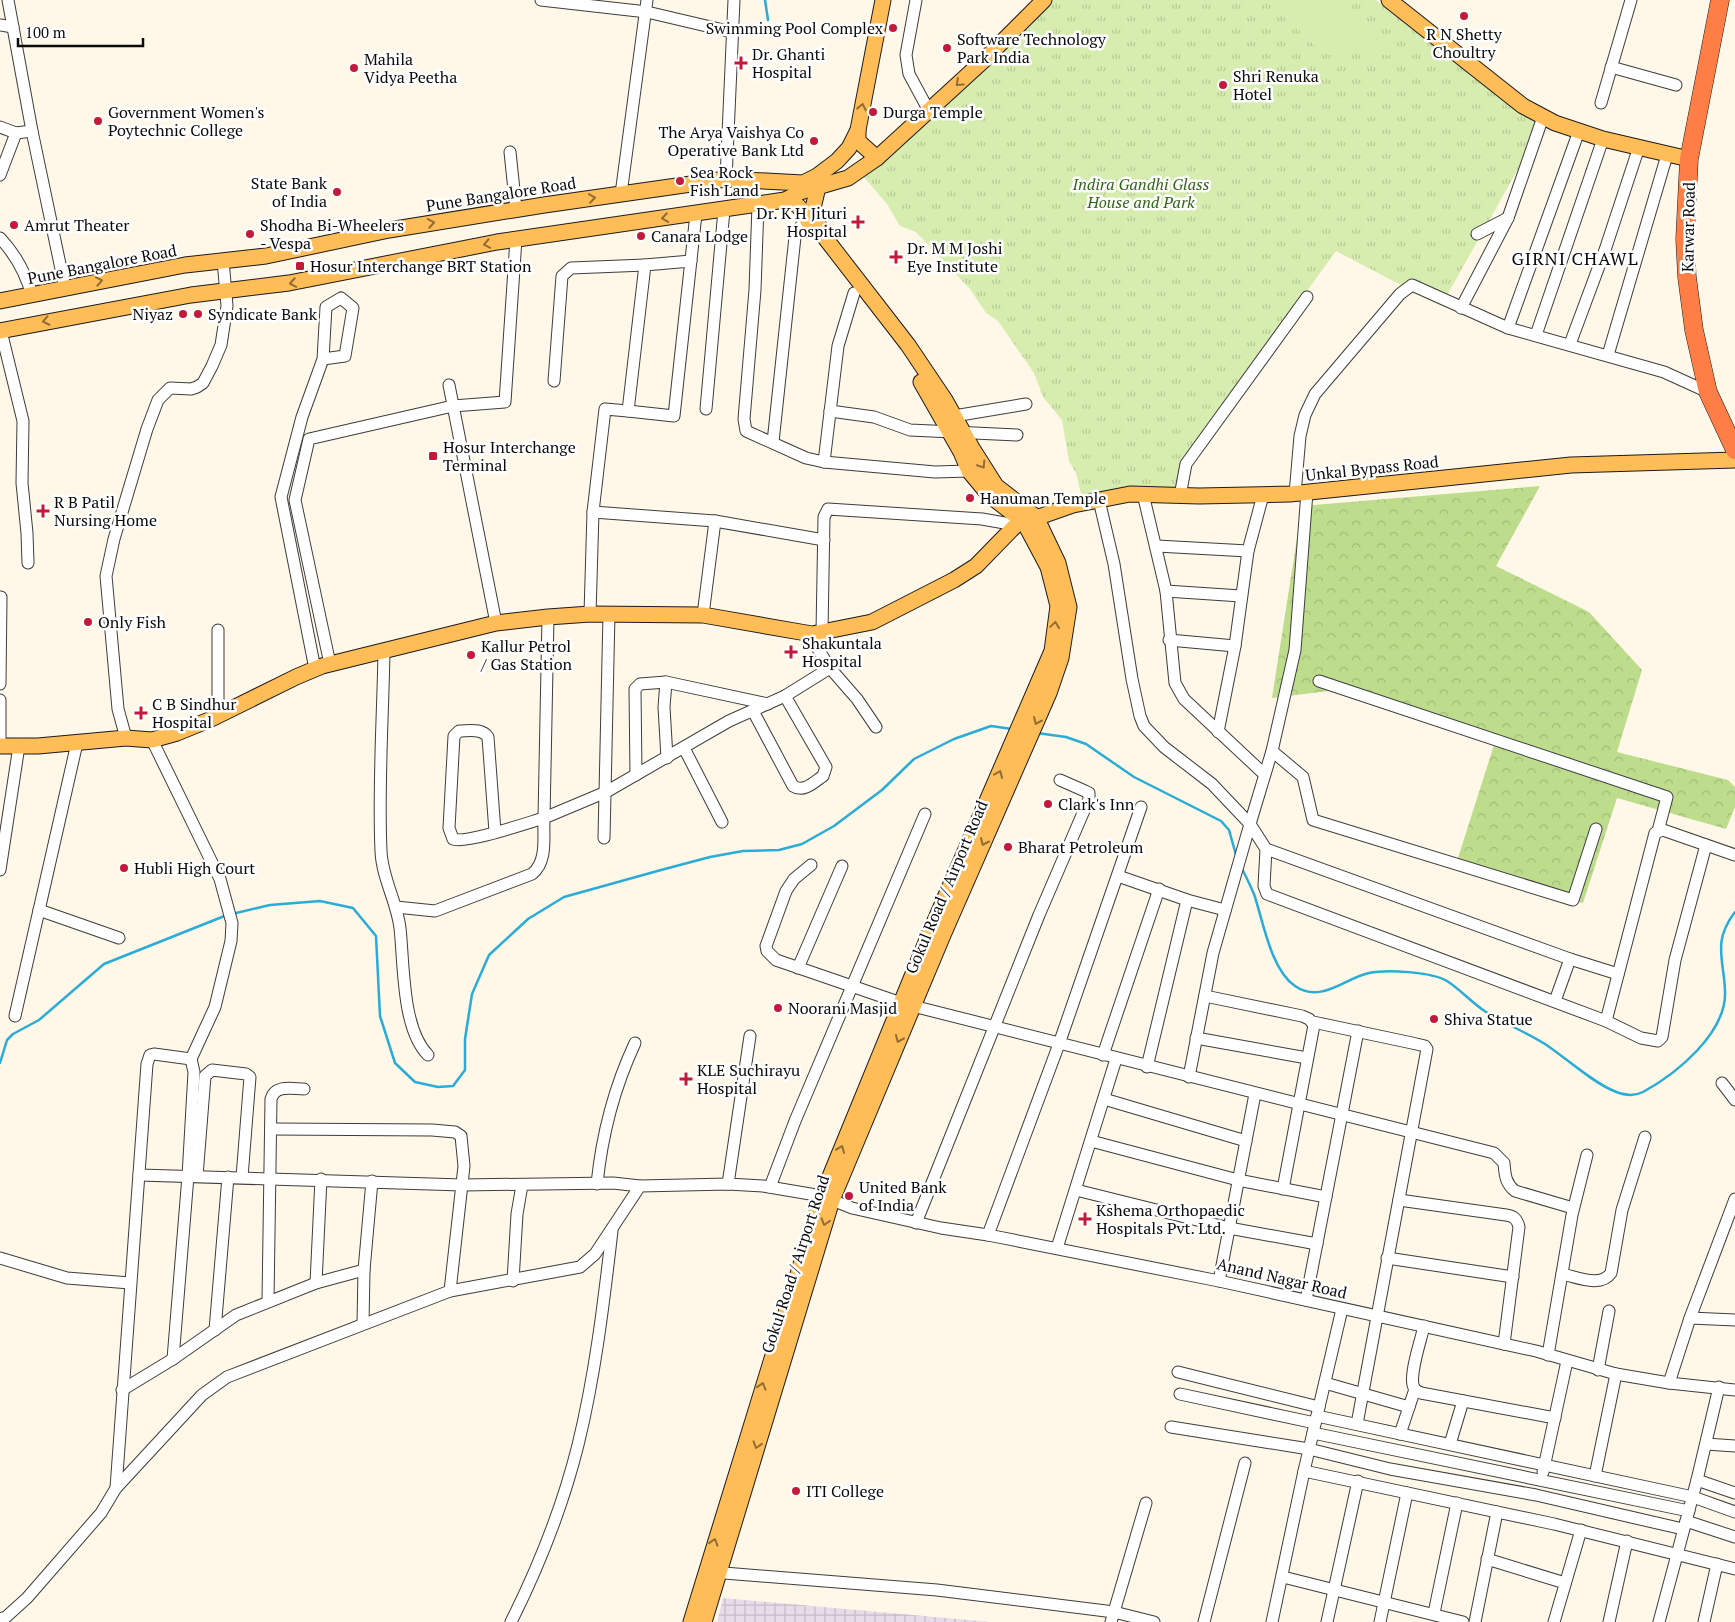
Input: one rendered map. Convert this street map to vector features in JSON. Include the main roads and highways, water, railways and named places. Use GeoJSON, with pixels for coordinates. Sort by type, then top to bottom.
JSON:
{"type":"FeatureCollection","features":[{"type":"Feature","properties":{"kind":"highway","name":"Karwar Road"},"geometry":{"type":"LineString","coordinates":[[1720,0],[1689,159],[1684,239],[1694,330],[1708,392],[1735,450]]}},
{"type":"Feature","properties":{"kind":"main road","name":"Pune Bangalore Road"},"geometry":{"type":"LineString","coordinates":[[0,331],[68,317],[227,290],[269,287],[516,239],[785,200],[807,187],[837,161],[849,148],[858,130],[883,0]]}},
{"type":"Feature","properties":{"kind":"main road","name":"Pune Bangalore Road"},"geometry":{"type":"LineString","coordinates":[[0,301],[223,260],[266,256],[388,230],[516,209],[726,179],[807,187],[848,178],[877,158],[983,61],[1044,0]]}},
{"type":"Feature","properties":{"kind":"main road"},"geometry":{"type":"LineString","coordinates":[[1388,0],[1523,106],[1543,117],[1603,139],[1668,156],[1689,159]]}},
{"type":"Feature","properties":{"kind":"main road"},"geometry":{"type":"LineString","coordinates":[[858,130],[858,141],[877,158]]}},
{"type":"Feature","properties":{"kind":"main road"},"geometry":{"type":"LineString","coordinates":[[807,187],[812,208],[811,222]]}},
{"type":"Feature","properties":{"kind":"main road","name":"Gokul Road / Airport Road"},"geometry":{"type":"LineString","coordinates":[[691,1622],[711,1572],[827,1198],[907,1005],[1043,691],[1057,652],[1058,606],[1048,567],[1025,521],[996,486],[955,426],[908,345],[795,202],[785,200]]}},
{"type":"Feature","properties":{"kind":"main road","name":"Gokul Road / Airport Road"},"geometry":{"type":"LineString","coordinates":[[811,222],[854,293],[955,426],[970,471],[989,495],[1025,521]]}},
{"type":"Feature","properties":{"kind":"main road","name":"Unkal Bypass Road"},"geometry":{"type":"LineString","coordinates":[[1025,521],[1074,504],[1143,494],[1180,496],[1301,493],[1571,465],[1735,460]]}},
{"type":"Feature","properties":{"kind":"main road"},"geometry":{"type":"LineString","coordinates":[[0,746],[77,743],[126,738],[152,740],[177,733],[315,669],[496,623],[590,614],[703,616],[817,633],[872,622],[954,580],[976,566],[1025,521]]}},
{"type":"Feature","properties":{"kind":"main road","name":"Gokul Road / Airport Road"},"geometry":{"type":"LineString","coordinates":[[704,1622],[711,1572]]}},
{"type":"Feature","properties":{"kind":"waterway"},"geometry":{"type":"LineString","coordinates":[[765,0],[768,20]]}},
{"type":"Feature","properties":{"kind":"waterway"},"geometry":{"type":"LineString","coordinates":[[232,914],[270,905],[320,901],[353,908],[376,936],[380,1016],[395,1063],[415,1082],[438,1087],[453,1086],[465,1070],[465,1039],[472,994],[489,955],[528,919],[564,897],[661,870],[710,857],[743,851],[779,850],[802,844],[834,826],[882,790],[914,759],[954,739],[991,726],[1012,729]]}},
{"type":"Feature","properties":{"kind":"waterway"},"geometry":{"type":"LineString","coordinates":[[1037,733],[1066,737],[1086,744],[1134,777],[1221,821],[1229,830],[1236,855]]}},
{"type":"Feature","properties":{"kind":"waterway"},"geometry":{"type":"LineString","coordinates":[[1241,867],[1254,894],[1274,957],[1287,979],[1295,986],[1305,991],[1324,991],[1369,973],[1387,971],[1431,975],[1447,981],[1486,1012],[1545,1044],[1597,1082],[1621,1094],[1628,1095],[1636,1095],[1643,1092],[1670,1075],[1709,1037],[1718,1022],[1723,1007],[1725,991],[1721,942],[1728,923],[1735,912]]}},
{"type":"Feature","properties":{"kind":"waterway"},"geometry":{"type":"LineString","coordinates":[[0,1063],[7,1040],[13,1034],[39,1020],[104,964],[227,915]]}},
{"type":"Feature","properties":{"kind":"place","name":"R N Shetty Choultry"},"geometry":{"type":"Point","coordinates":[1464,16]}},
{"type":"Feature","properties":{"kind":"place","name":"Swimming Pool Complex"},"geometry":{"type":"Point","coordinates":[893,28]}},
{"type":"Feature","properties":{"kind":"place","name":"Software Technology Park India"},"geometry":{"type":"Point","coordinates":[947,48]}},
{"type":"Feature","properties":{"kind":"place","name":"Dr. Ghanti Hospital"},"geometry":{"type":"Point","coordinates":[741,63]}},
{"type":"Feature","properties":{"kind":"place","name":"Mahila Vidya Peetha"},"geometry":{"type":"Point","coordinates":[354,68]}},
{"type":"Feature","properties":{"kind":"place","name":"Shri Renuka Hotel"},"geometry":{"type":"Point","coordinates":[1223,85]}},
{"type":"Feature","properties":{"kind":"place","name":"Durga Temple"},"geometry":{"type":"Point","coordinates":[873,112]}},
{"type":"Feature","properties":{"kind":"place","name":"Government Women's Poytechnic College"},"geometry":{"type":"Point","coordinates":[98,121]}},
{"type":"Feature","properties":{"kind":"place","name":"The Arya Vaishya Co Operative Bank Ltd"},"geometry":{"type":"Point","coordinates":[814,141]}},
{"type":"Feature","properties":{"kind":"place","name":"Sea Rock Fish Land"},"geometry":{"type":"Point","coordinates":[680,181]}},
{"type":"Feature","properties":{"kind":"place","name":"State Bank of India"},"geometry":{"type":"Point","coordinates":[337,192]}},
{"type":"Feature","properties":{"kind":"place","name":"Dr. K H Jituri Hospital"},"geometry":{"type":"Point","coordinates":[858,222]}},
{"type":"Feature","properties":{"kind":"place","name":"Amrut Theater"},"geometry":{"type":"Point","coordinates":[14,225]}},
{"type":"Feature","properties":{"kind":"place","name":"Shodha Bi-Wheelers - Vespa"},"geometry":{"type":"Point","coordinates":[250,234]}},
{"type":"Feature","properties":{"kind":"place","name":"Canara Lodge"},"geometry":{"type":"Point","coordinates":[641,236]}},
{"type":"Feature","properties":{"kind":"place","name":"Dr. M M Joshi Eye Institute"},"geometry":{"type":"Point","coordinates":[896,257]}},
{"type":"Feature","properties":{"kind":"place","name":"Hosur Interchange BRT Station"},"geometry":{"type":"Point","coordinates":[300,266]}},
{"type":"Feature","properties":{"kind":"place","name":"Niyaz"},"geometry":{"type":"Point","coordinates":[183,314]}},
{"type":"Feature","properties":{"kind":"place","name":"Syndicate Bank"},"geometry":{"type":"Point","coordinates":[198,314]}},
{"type":"Feature","properties":{"kind":"place","name":"Hosur Interchange Terminal"},"geometry":{"type":"Point","coordinates":[433,456]}},
{"type":"Feature","properties":{"kind":"place","name":"Hanuman Temple"},"geometry":{"type":"Point","coordinates":[970,498]}},
{"type":"Feature","properties":{"kind":"place","name":"R B Patil Nursing Home"},"geometry":{"type":"Point","coordinates":[43,511]}},
{"type":"Feature","properties":{"kind":"place","name":"Only Fish"},"geometry":{"type":"Point","coordinates":[88,622]}},
{"type":"Feature","properties":{"kind":"place","name":"Shakuntala Hospital"},"geometry":{"type":"Point","coordinates":[791,652]}},
{"type":"Feature","properties":{"kind":"place","name":"Kallur Petrol / Gas Station"},"geometry":{"type":"Point","coordinates":[471,655]}},
{"type":"Feature","properties":{"kind":"place","name":"C B Sindhur Hospital"},"geometry":{"type":"Point","coordinates":[141,713]}},
{"type":"Feature","properties":{"kind":"place","name":"Clark's Inn"},"geometry":{"type":"Point","coordinates":[1048,804]}},
{"type":"Feature","properties":{"kind":"place","name":"Bharat Petroleum"},"geometry":{"type":"Point","coordinates":[1008,847]}},
{"type":"Feature","properties":{"kind":"place","name":"Hubli High Court"},"geometry":{"type":"Point","coordinates":[124,868]}},
{"type":"Feature","properties":{"kind":"place","name":"Noorani Masjid"},"geometry":{"type":"Point","coordinates":[778,1008]}},
{"type":"Feature","properties":{"kind":"place","name":"Shiva Statue"},"geometry":{"type":"Point","coordinates":[1434,1019]}},
{"type":"Feature","properties":{"kind":"place","name":"KLE Suchirayu Hospital"},"geometry":{"type":"Point","coordinates":[686,1079]}},
{"type":"Feature","properties":{"kind":"place","name":"United Bank of India"},"geometry":{"type":"Point","coordinates":[849,1196]}},
{"type":"Feature","properties":{"kind":"place","name":"Kshema Orthopaedic Hospitals Pvt. Ltd."},"geometry":{"type":"Point","coordinates":[1085,1219]}},
{"type":"Feature","properties":{"kind":"place","name":"ITI College"},"geometry":{"type":"Point","coordinates":[796,1491]}},
{"type":"Feature","properties":{"kind":"district","name":"GIRNI CHAWL"},"geometry":{"type":"Point","coordinates":[1575,258]}},
{"type":"Feature","properties":{"kind":"park label","name":"Indira Gandhi Glass House and Park"},"geometry":{"type":"Point","coordinates":[1141,193]}}]}
